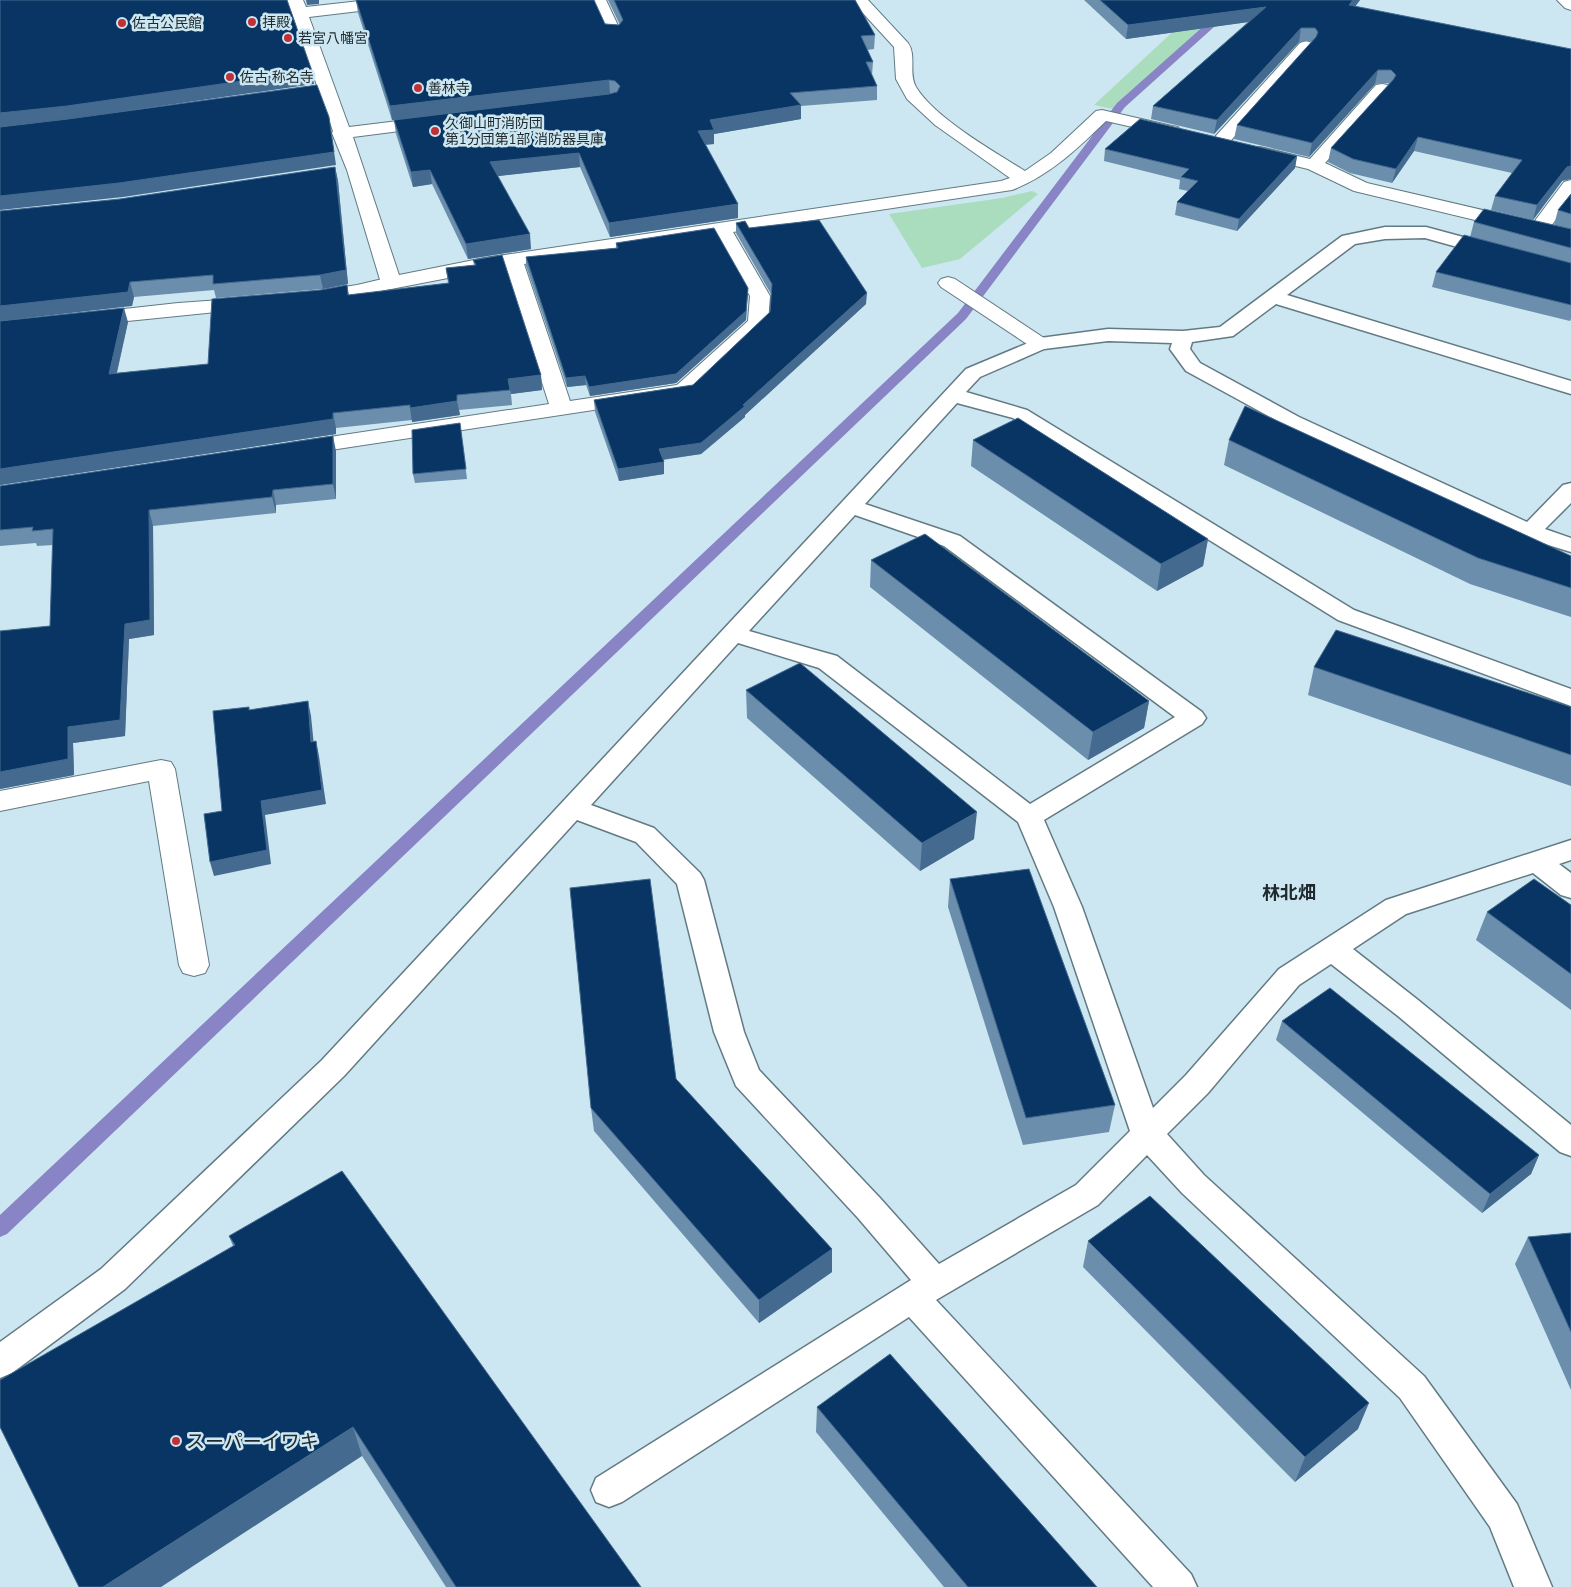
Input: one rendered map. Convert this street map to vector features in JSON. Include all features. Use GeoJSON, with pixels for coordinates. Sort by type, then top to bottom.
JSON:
{"type":"FeatureCollection","features":[{"type":"Feature","properties":{"kind":"street"},"geometry":{"type":"LineString","coordinates":[[391,283],[356,170],[341,133],[297,7],[410,0]]}},
{"type":"Feature","properties":{"kind":"street"},"geometry":{"type":"LineString","coordinates":[[598,0],[614,34]]}},
{"type":"Feature","properties":{"kind":"street"},"geometry":{"type":"LineString","coordinates":[[859,0],[902,46],[904,77],[909,89],[919,103],[935,117],[1025,179]]}},
{"type":"Feature","properties":{"kind":"street"},"geometry":{"type":"LineString","coordinates":[[1566,0],[1571,5]]}},
{"type":"Feature","properties":{"kind":"street"},"geometry":{"type":"LineString","coordinates":[[1220,142],[1306,46]]}},
{"type":"Feature","properties":{"kind":"street"},"geometry":{"type":"LineString","coordinates":[[1314,165],[1382,89]]}},
{"type":"Feature","properties":{"kind":"street"},"geometry":{"type":"LineString","coordinates":[[307,92],[326,90]]}},
{"type":"Feature","properties":{"kind":"street"},"geometry":{"type":"LineString","coordinates":[[290,301],[340,294],[513,260],[1005,186],[1025,179],[1052,162],[1102,115],[1314,165],[1361,187],[1571,237]]}},
{"type":"Feature","properties":{"kind":"street"},"geometry":{"type":"LineString","coordinates":[[341,133],[446,120]]}},
{"type":"Feature","properties":{"kind":"street"},"geometry":{"type":"LineString","coordinates":[[336,172],[356,170]]}},
{"type":"Feature","properties":{"kind":"street"},"geometry":{"type":"LineString","coordinates":[[1538,229],[1571,186]]}},
{"type":"Feature","properties":{"kind":"street"},"geometry":{"type":"LineString","coordinates":[[276,452],[684,390],[758,323],[760,296],[721,228]]}},
{"type":"Feature","properties":{"kind":"street"},"geometry":{"type":"LineString","coordinates":[[513,260],[562,409]]}},
{"type":"Feature","properties":{"kind":"street"},"geometry":{"type":"LineString","coordinates":[[948,283],[1040,344]]}},
{"type":"Feature","properties":{"kind":"street"},"geometry":{"type":"LineString","coordinates":[[69,321],[178,308],[267,303]]}},
{"type":"Feature","properties":{"kind":"street"},"geometry":{"type":"LineString","coordinates":[[0,800],[161,769],[194,965]]}},
{"type":"Feature","properties":{"kind":"lane"},"geometry":{"type":"LineString","coordinates":[[0,1362],[113,1279],[333,1068],[973,373],[1040,344],[1108,335],[1183,336],[1226,332],[1349,240],[1385,233],[1426,232],[1517,257]]}},
{"type":"Feature","properties":{"kind":"lane"},"geometry":{"type":"LineString","coordinates":[[1273,297],[1571,388]]}},
{"type":"Feature","properties":{"kind":"lane"},"geometry":{"type":"LineString","coordinates":[[1183,336],[1180,349],[1193,367],[1292,421],[1530,532],[1571,545]]}},
{"type":"Feature","properties":{"kind":"lane"},"geometry":{"type":"LineString","coordinates":[[953,395],[1020,414],[1304,592],[1346,615],[1571,698]]}},
{"type":"Feature","properties":{"kind":"lane"},"geometry":{"type":"LineString","coordinates":[[1530,532],[1571,490]]}},
{"type":"Feature","properties":{"kind":"lane"},"geometry":{"type":"LineString","coordinates":[[851,506],[952,540],[1194,718],[1028,816]]}},
{"type":"Feature","properties":{"kind":"lane"},"geometry":{"type":"LineString","coordinates":[[733,634],[828,662],[1028,816],[1068,907],[1147,1134],[1193,1184],[1412,1387],[1504,1516],[1533,1587]]}},
{"type":"Feature","properties":{"kind":"lane"},"geometry":{"type":"LineString","coordinates":[[573,808],[645,835],[690,880],[729,1032],[747,1077],[869,1208],[923,1290],[1178,1587]]}},
{"type":"Feature","properties":{"kind":"lane"},"geometry":{"type":"LineString","coordinates":[[609,1490],[923,1290],[1087,1195],[1197,1084],[1289,977],[1396,907],[1571,850]]}},
{"type":"Feature","properties":{"kind":"lane"},"geometry":{"type":"LineString","coordinates":[[1538,862],[1571,888]]}},
{"type":"Feature","properties":{"kind":"lane"},"geometry":{"type":"LineString","coordinates":[[1332,949],[1408,1008],[1571,1143]]}},
{"type":"Feature","properties":{"kind":"green space"},"geometry":{"type":"Polygon","coordinates":[[[1207,0],[1233,0],[1113,109],[1094,105],[1207,0]]]}},
{"type":"Feature","properties":{"kind":"green space"},"geometry":{"type":"Polygon","coordinates":[[[1032,191],[1038,194],[960,259],[922,268],[889,214],[1002,198],[1032,191]]]}},
{"type":"Feature","properties":{"kind":"building"},"geometry":{"type":"Polygon","coordinates":[[[0,0],[287,0],[312,71],[67,106],[0,113],[0,0]]]}},
{"type":"Feature","properties":{"kind":"building"},"geometry":{"type":"Polygon","coordinates":[[[356,0],[594,0],[605,24],[619,25],[623,20],[614,0],[855,0],[875,35],[861,36],[873,62],[866,62],[877,86],[790,93],[801,105],[710,120],[714,130],[698,131],[738,204],[609,223],[579,153],[490,162],[530,234],[466,244],[430,170],[411,172],[394,120],[609,94],[617,92],[620,86],[615,81],[609,80],[390,106],[356,0]]]}},
{"type":"Feature","properties":{"kind":"building"},"geometry":{"type":"Polygon","coordinates":[[[1100,0],[1353,0],[1349,5],[1571,49],[1571,166],[1567,167],[1537,205],[1495,196],[1522,160],[1418,137],[1396,169],[1353,159],[1331,148],[1393,80],[1396,75],[1391,70],[1378,70],[1312,143],[1237,125],[1316,37],[1318,32],[1315,28],[1301,28],[1217,120],[1153,106],[1266,7],[1128,25],[1100,0]]]}},
{"type":"Feature","properties":{"kind":"building"},"geometry":{"type":"Polygon","coordinates":[[[317,85],[329,117],[334,152],[119,183],[0,196],[0,127],[317,85]]]}},
{"type":"Feature","properties":{"kind":"building"},"geometry":{"type":"Polygon","coordinates":[[[1140,119],[1297,156],[1239,219],[1177,202],[1198,181],[1181,177],[1189,169],[1105,149],[1140,119]]]}},
{"type":"Feature","properties":{"kind":"building"},"geometry":{"type":"Polygon","coordinates":[[[335,167],[346,270],[320,275],[213,284],[213,275],[130,282],[128,292],[0,306],[0,211],[120,199],[335,167]]]}},
{"type":"Feature","properties":{"kind":"building"},"geometry":{"type":"Polygon","coordinates":[[[1571,194],[1571,214],[1558,210],[1571,194]]]}},
{"type":"Feature","properties":{"kind":"building"},"geometry":{"type":"Polygon","coordinates":[[[1484,209],[1571,229],[1571,248],[1474,222],[1484,209]]]}},
{"type":"Feature","properties":{"kind":"building"},"geometry":{"type":"Polygon","coordinates":[[[819,220],[867,293],[743,405],[745,406],[701,443],[659,449],[664,462],[618,469],[594,400],[693,385],[770,312],[772,284],[736,223],[745,221],[749,228],[819,220]]]}},
{"type":"Feature","properties":{"kind":"building"},"geometry":{"type":"Polygon","coordinates":[[[714,228],[748,288],[746,311],[676,374],[589,387],[585,376],[566,378],[526,257],[618,248],[616,243],[714,228]]]}},
{"type":"Feature","properties":{"kind":"building"},"geometry":{"type":"Polygon","coordinates":[[[1464,235],[1571,263],[1571,305],[1436,272],[1464,235]]]}},
{"type":"Feature","properties":{"kind":"building"},"geometry":{"type":"Polygon","coordinates":[[[502,255],[541,375],[508,379],[510,390],[457,395],[457,401],[410,408],[410,405],[333,413],[333,419],[0,469],[0,321],[124,308],[109,374],[208,364],[212,299],[321,290],[347,285],[348,295],[449,283],[446,268],[476,265],[473,260],[502,255]]]}},
{"type":"Feature","properties":{"kind":"building"},"geometry":{"type":"Polygon","coordinates":[[[1245,406],[1571,556],[1571,588],[1478,558],[1229,440],[1245,406]]]}},
{"type":"Feature","properties":{"kind":"building"},"geometry":{"type":"Polygon","coordinates":[[[1018,418],[1208,539],[1161,564],[973,440],[1018,418]]]}},
{"type":"Feature","properties":{"kind":"building"},"geometry":{"type":"Polygon","coordinates":[[[460,423],[466,469],[413,474],[412,430],[460,423]]]}},
{"type":"Feature","properties":{"kind":"building"},"geometry":{"type":"Polygon","coordinates":[[[333,436],[333,484],[273,490],[272,497],[149,510],[150,620],[125,624],[120,720],[68,727],[68,759],[0,772],[0,631],[50,626],[53,529],[32,531],[33,527],[0,530],[0,486],[333,436]]]}},
{"type":"Feature","properties":{"kind":"building"},"geometry":{"type":"Polygon","coordinates":[[[925,534],[1149,701],[1093,732],[871,560],[925,534]]]}},
{"type":"Feature","properties":{"kind":"building"},"geometry":{"type":"Polygon","coordinates":[[[1336,630],[1571,707],[1571,755],[1314,667],[1336,630]]]}},
{"type":"Feature","properties":{"kind":"building"},"geometry":{"type":"Polygon","coordinates":[[[800,663],[977,812],[922,843],[746,690],[800,663]]]}},
{"type":"Feature","properties":{"kind":"building"},"geometry":{"type":"Polygon","coordinates":[[[308,701],[311,742],[316,741],[322,790],[261,801],[267,850],[210,862],[204,814],[222,811],[213,711],[249,707],[249,710],[308,701]]]}},
{"type":"Feature","properties":{"kind":"building"},"geometry":{"type":"Polygon","coordinates":[[[1029,869],[1115,1105],[1026,1118],[950,879],[1029,869]]]}},
{"type":"Feature","properties":{"kind":"building"},"geometry":{"type":"Polygon","coordinates":[[[650,879],[676,1079],[832,1249],[759,1300],[591,1108],[570,888],[650,879]]]}},
{"type":"Feature","properties":{"kind":"building"},"geometry":{"type":"Polygon","coordinates":[[[1534,879],[1571,905],[1571,974],[1487,912],[1534,879]]]}},
{"type":"Feature","properties":{"kind":"building"},"geometry":{"type":"Polygon","coordinates":[[[1330,988],[1539,1155],[1490,1194],[1282,1021],[1330,988]]]}},
{"type":"Feature","properties":{"kind":"building"},"geometry":{"type":"Polygon","coordinates":[[[342,1171],[641,1587],[456,1587],[353,1427],[103,1587],[79,1587],[0,1427],[0,1380],[235,1245],[229,1236],[342,1171]]]}},
{"type":"Feature","properties":{"kind":"building"},"geometry":{"type":"Polygon","coordinates":[[[1150,1196],[1369,1403],[1305,1457],[1088,1241],[1150,1196]]]}},
{"type":"Feature","properties":{"kind":"building"},"geometry":{"type":"Polygon","coordinates":[[[1571,1233],[1571,1332],[1528,1237],[1571,1233]]]}},
{"type":"Feature","properties":{"kind":"building"},"geometry":{"type":"Polygon","coordinates":[[[890,1354],[1097,1587],[968,1587],[817,1407],[890,1354]]]}},
{"type":"Feature","properties":{"kind":"waterway"},"geometry":{"type":"LineString","coordinates":[[0,1228],[962,316],[1121,105],[1239,0]]}},
{"type":"Feature","properties":{"kind":"place","name":"拝殿"},"geometry":{"type":"Point","coordinates":[252,22]}},
{"type":"Feature","properties":{"kind":"place","name":"佐古公民館"},"geometry":{"type":"Point","coordinates":[122,23]}},
{"type":"Feature","properties":{"kind":"place","name":"若宮八幡宮"},"geometry":{"type":"Point","coordinates":[288,38]}},
{"type":"Feature","properties":{"kind":"place","name":"佐古 称名寺"},"geometry":{"type":"Point","coordinates":[230,77]}},
{"type":"Feature","properties":{"kind":"place","name":"善林寺"},"geometry":{"type":"Point","coordinates":[418,88]}},
{"type":"Feature","properties":{"kind":"place","name":"久御山町消防団 第1分団第1部 消防器具庫"},"geometry":{"type":"Point","coordinates":[435,131]}},
{"type":"Feature","properties":{"kind":"place","name":"スーパーイワキ"},"geometry":{"type":"Point","coordinates":[176,1441]}},
{"type":"Feature","properties":{"kind":"district","name":"林北畑"},"geometry":{"type":"Point","coordinates":[1289,892]}}]}
